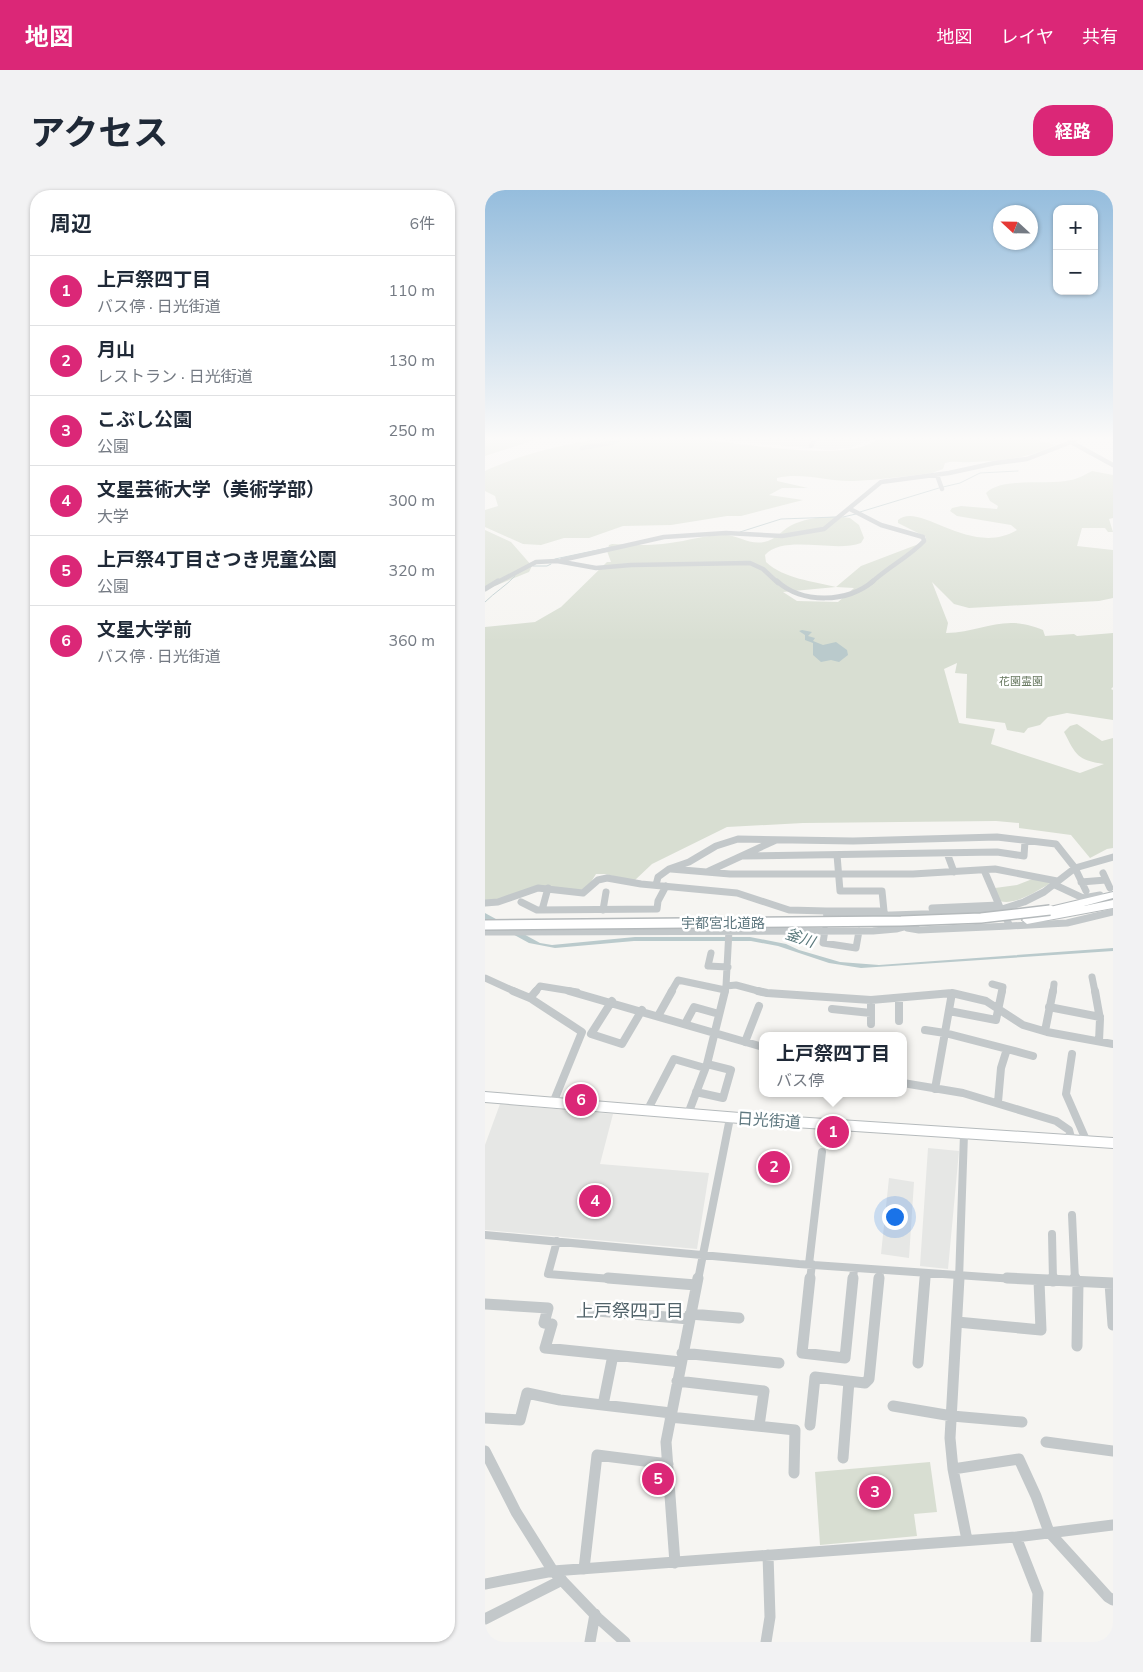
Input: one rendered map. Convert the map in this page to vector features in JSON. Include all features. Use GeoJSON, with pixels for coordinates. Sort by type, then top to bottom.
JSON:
{"type":"FeatureCollection","features":[{"type":"Feature","properties":{"kind":"highway","name":"宇都宮北道路"},"geometry":{"type":"LineString","coordinates":[[485,924],[911,921],[981,918],[1050,910],[1112,894]]}},
{"type":"Feature","properties":{"kind":"highway","name":"宇都宮北道路"},"geometry":{"type":"LineString","coordinates":[[485,931],[983,924],[1054,919],[1112,911]]}},
{"type":"Feature","properties":{"kind":"highway","name":"日光街道"},"geometry":{"type":"LineString","coordinates":[[485,1097],[730,1118],[1113,1143]]}},
{"type":"Feature","properties":{"kind":"street"},"geometry":{"type":"LineString","coordinates":[[485,588],[525,566],[557,561],[664,537],[726,533],[782,536],[802,534],[824,528],[853,506]]}},
{"type":"Feature","properties":{"kind":"street"},"geometry":{"type":"LineString","coordinates":[[557,561],[596,568],[631,564],[750,563],[761,565],[778,584],[793,592],[823,597],[851,594],[861,590],[891,566],[916,551],[924,541],[920,535],[881,525],[850,508]]}},
{"type":"Feature","properties":{"kind":"street"},"geometry":{"type":"LineString","coordinates":[[656,885],[658,877],[669,869],[689,862],[729,841],[738,839],[853,841],[997,837],[1056,844],[1075,868],[1086,891]]}},
{"type":"Feature","properties":{"kind":"street"},"geometry":{"type":"LineString","coordinates":[[706,873],[778,840]]}},
{"type":"Feature","properties":{"kind":"street"},"geometry":{"type":"LineString","coordinates":[[742,856],[997,852],[1024,856],[1025,841]]}},
{"type":"Feature","properties":{"kind":"street"},"geometry":{"type":"LineString","coordinates":[[947,853],[954,872]]}},
{"type":"Feature","properties":{"kind":"street"},"geometry":{"type":"LineString","coordinates":[[837,855],[841,891],[882,891],[884,911]]}},
{"type":"Feature","properties":{"kind":"street"},"geometry":{"type":"LineString","coordinates":[[485,931],[886,930],[904,927],[945,915],[1001,907],[1029,900],[1075,868],[1113,857]]}},
{"type":"Feature","properties":{"kind":"street"},"geometry":{"type":"LineString","coordinates":[[669,869],[706,873],[839,874],[913,874],[1007,870],[1055,882],[1083,898],[1100,895]]}},
{"type":"Feature","properties":{"kind":"street"},"geometry":{"type":"LineString","coordinates":[[984,870],[1010,926]]}},
{"type":"Feature","properties":{"kind":"street"},"geometry":{"type":"LineString","coordinates":[[1103,873],[1112,894]]}},
{"type":"Feature","properties":{"kind":"street"},"geometry":{"type":"LineString","coordinates":[[485,903],[499,902],[532,889],[548,888],[583,893],[598,880],[607,878],[737,894],[789,910],[827,914],[1001,907]]}},
{"type":"Feature","properties":{"kind":"street"},"geometry":{"type":"LineString","coordinates":[[1081,882],[1106,880]]}},
{"type":"Feature","properties":{"kind":"street"},"geometry":{"type":"LineString","coordinates":[[521,902],[537,910],[657,908],[658,900],[666,886]]}},
{"type":"Feature","properties":{"kind":"street"},"geometry":{"type":"LineString","coordinates":[[542,910],[548,888]]}},
{"type":"Feature","properties":{"kind":"street"},"geometry":{"type":"LineString","coordinates":[[603,910],[606,892]]}},
{"type":"Feature","properties":{"kind":"street"},"geometry":{"type":"LineString","coordinates":[[904,927],[919,930],[1067,923],[1112,911]]}},
{"type":"Feature","properties":{"kind":"street"},"geometry":{"type":"LineString","coordinates":[[485,924],[827,914],[959,913]]}},
{"type":"Feature","properties":{"kind":"street"},"geometry":{"type":"LineString","coordinates":[[689,1114],[706,1066],[726,988],[729,930]]}},
{"type":"Feature","properties":{"kind":"street"},"geometry":{"type":"LineString","coordinates":[[825,930],[823,943],[856,948],[859,931]]}},
{"type":"Feature","properties":{"kind":"street"},"geometry":{"type":"LineString","coordinates":[[711,954],[708,966],[728,967]]}},
{"type":"Feature","properties":{"kind":"street"},"geometry":{"type":"LineString","coordinates":[[1092,977],[1100,1017],[1099,1041]]}},
{"type":"Feature","properties":{"kind":"street"},"geometry":{"type":"LineString","coordinates":[[485,978],[530,998],[582,1032],[553,1103]]}},
{"type":"Feature","properties":{"kind":"street"},"geometry":{"type":"LineString","coordinates":[[658,1016],[678,980],[726,988],[736,985],[767,993],[871,1000],[952,994],[986,1001],[1016,1022],[1045,1031],[1113,1044]]}},
{"type":"Feature","properties":{"kind":"street"},"geometry":{"type":"LineString","coordinates":[[949,1011],[996,1020],[1003,987],[992,984]]}},
{"type":"Feature","properties":{"kind":"street"},"geometry":{"type":"LineString","coordinates":[[1045,1031],[1054,984]]}},
{"type":"Feature","properties":{"kind":"street"},"geometry":{"type":"LineString","coordinates":[[530,998],[540,986],[578,992],[642,1010],[713,1034],[759,1046]]}},
{"type":"Feature","properties":{"kind":"street"},"geometry":{"type":"LineString","coordinates":[[935,1089],[952,994]]}},
{"type":"Feature","properties":{"kind":"street"},"geometry":{"type":"LineString","coordinates":[[899,998],[899,1020]]}},
{"type":"Feature","properties":{"kind":"street"},"geometry":{"type":"LineString","coordinates":[[871,1000],[871,1024]]}},
{"type":"Feature","properties":{"kind":"street"},"geometry":{"type":"LineString","coordinates":[[612,1001],[591,1034],[622,1044],[642,1010]]}},
{"type":"Feature","properties":{"kind":"street"},"geometry":{"type":"LineString","coordinates":[[745,1042],[759,1006]]}},
{"type":"Feature","properties":{"kind":"street"},"geometry":{"type":"LineString","coordinates":[[685,1024],[694,1007],[719,1014]]}},
{"type":"Feature","properties":{"kind":"street"},"geometry":{"type":"LineString","coordinates":[[1049,1007],[1100,1017]]}},
{"type":"Feature","properties":{"kind":"street"},"geometry":{"type":"LineString","coordinates":[[832,1009],[871,1013]]}},
{"type":"Feature","properties":{"kind":"street"},"geometry":{"type":"LineString","coordinates":[[925,1030],[945,1033],[1033,1056]]}},
{"type":"Feature","properties":{"kind":"street"},"geometry":{"type":"LineString","coordinates":[[998,1102],[1001,1068],[1007,1049]]}},
{"type":"Feature","properties":{"kind":"street"},"geometry":{"type":"LineString","coordinates":[[1072,1054],[1066,1094],[1087,1142]]}},
{"type":"Feature","properties":{"kind":"street"},"geometry":{"type":"LineString","coordinates":[[647,1111],[674,1059],[731,1070],[723,1098],[696,1092]]}},
{"type":"Feature","properties":{"kind":"street"},"geometry":{"type":"LineString","coordinates":[[907,1085],[963,1093],[1056,1121],[1069,1130],[1072,1141]]}},
{"type":"Feature","properties":{"kind":"street"},"geometry":{"type":"LineString","coordinates":[[675,1563],[666,1442],[681,1358],[730,1118]]}},
{"type":"Feature","properties":{"kind":"street"},"geometry":{"type":"LineString","coordinates":[[963,1134],[957,1322],[950,1438],[953,1469],[967,1540]]}},
{"type":"Feature","properties":{"kind":"street"},"geometry":{"type":"LineString","coordinates":[[822,1152],[802,1353],[845,1358],[854,1268]]}},
{"type":"Feature","properties":{"kind":"street"},"geometry":{"type":"LineString","coordinates":[[1072,1215],[1077,1346]]}},
{"type":"Feature","properties":{"kind":"street"},"geometry":{"type":"LineString","coordinates":[[1052,1234],[1053,1282]]}},
{"type":"Feature","properties":{"kind":"street"},"geometry":{"type":"LineString","coordinates":[[485,1235],[880,1271],[1053,1282],[1111,1283],[1113,1325]]}},
{"type":"Feature","properties":{"kind":"street"},"geometry":{"type":"LineString","coordinates":[[557,1241],[548,1274],[696,1286]]}},
{"type":"Feature","properties":{"kind":"street"},"geometry":{"type":"LineString","coordinates":[[809,1425],[815,1377],[865,1383],[869,1379],[880,1271]]}},
{"type":"Feature","properties":{"kind":"street"},"geometry":{"type":"LineString","coordinates":[[918,1363],[925,1274]]}},
{"type":"Feature","properties":{"kind":"street"},"geometry":{"type":"LineString","coordinates":[[957,1322],[1041,1330],[1039,1281]]}},
{"type":"Feature","properties":{"kind":"street"},"geometry":{"type":"LineString","coordinates":[[485,1304],[548,1308],[544,1323],[552,1324],[545,1348],[613,1355],[779,1363]]}},
{"type":"Feature","properties":{"kind":"street"},"geometry":{"type":"LineString","coordinates":[[586,1310],[739,1318]]}},
{"type":"Feature","properties":{"kind":"street"},"geometry":{"type":"LineString","coordinates":[[603,1405],[613,1355]]}},
{"type":"Feature","properties":{"kind":"street"},"geometry":{"type":"LineString","coordinates":[[677,1381],[764,1391],[759,1426]]}},
{"type":"Feature","properties":{"kind":"street"},"geometry":{"type":"LineString","coordinates":[[843,1458],[849,1381]]}},
{"type":"Feature","properties":{"kind":"street"},"geometry":{"type":"LineString","coordinates":[[485,1418],[520,1420],[527,1393],[560,1400],[795,1430],[794,1473]]}},
{"type":"Feature","properties":{"kind":"street"},"geometry":{"type":"LineString","coordinates":[[893,1406],[951,1416],[1021,1422]]}},
{"type":"Feature","properties":{"kind":"street"},"geometry":{"type":"LineString","coordinates":[[1046,1442],[1113,1451]]}},
{"type":"Feature","properties":{"kind":"street"},"geometry":{"type":"LineString","coordinates":[[485,1451],[516,1512],[553,1571],[621,1640]]}},
{"type":"Feature","properties":{"kind":"street"},"geometry":{"type":"LineString","coordinates":[[584,1569],[597,1455],[667,1464]]}},
{"type":"Feature","properties":{"kind":"street"},"geometry":{"type":"LineString","coordinates":[[953,1469],[1019,1459],[1036,1496],[1049,1532],[1108,1597],[1113,1600]]}},
{"type":"Feature","properties":{"kind":"street"},"geometry":{"type":"LineString","coordinates":[[485,1584],[553,1571],[1016,1537],[1113,1525]]}},
{"type":"Feature","properties":{"kind":"street"},"geometry":{"type":"LineString","coordinates":[[1016,1537],[1038,1593],[1036,1642]]}},
{"type":"Feature","properties":{"kind":"street"},"geometry":{"type":"LineString","coordinates":[[766,1642],[770,1617],[768,1555]]}},
{"type":"Feature","properties":{"kind":"street"},"geometry":{"type":"LineString","coordinates":[[485,1618],[562,1580]]}},
{"type":"Feature","properties":{"kind":"street"},"geometry":{"type":"LineString","coordinates":[[590,1642],[595,1614]]}},
{"type":"Feature","properties":{"kind":"shaded area"},"geometry":{"type":"Polygon","coordinates":[[[799,631],[812,632],[808,636],[815,638],[813,641],[823,645],[836,642],[847,650],[848,655],[839,662],[831,660],[821,662],[813,655],[813,643],[805,640],[805,635],[799,631]]]}},
{"type":"Feature","properties":{"kind":"shaded area"},"geometry":{"type":"Polygon","coordinates":[[[485,913],[540,943],[552,945],[635,937],[750,937],[786,944],[799,950],[840,962],[879,965],[1113,948],[1113,951],[861,968],[829,963],[778,946],[751,941],[634,941],[555,948],[529,943],[485,919],[485,913]]]}},
{"type":"Feature","properties":{"kind":"shaded area"},"geometry":{"type":"Polygon","coordinates":[[[500,1104],[613,1114],[600,1164],[709,1173],[697,1249],[485,1230],[485,1145],[500,1104]]]}},
{"type":"Feature","properties":{"kind":"shaded area"},"geometry":{"type":"Polygon","coordinates":[[[928,1148],[959,1151],[948,1269],[920,1266],[928,1148]]]}},
{"type":"Feature","properties":{"kind":"shaded area"},"geometry":{"type":"Polygon","coordinates":[[[889,1178],[914,1182],[909,1258],[881,1254],[889,1178]]]}},
{"type":"Feature","properties":{"kind":"green space"},"geometry":{"type":"Polygon","coordinates":[[[498,506],[781,506],[741,516],[727,516],[671,525],[623,526],[589,538],[564,538],[541,545],[523,544],[485,527],[485,510],[498,506]]]}},
{"type":"Feature","properties":{"kind":"green space","name":"花園霊園"},"geometry":{"type":"Polygon","coordinates":[[[961,506],[997,509],[998,506],[1113,506],[1113,518],[1109,519],[1113,532],[1108,532],[1105,528],[1082,528],[1077,546],[1113,550],[1113,598],[1099,601],[969,608],[954,604],[932,582],[948,623],[946,633],[1005,623],[1016,623],[1043,630],[1045,636],[1113,633],[1113,687],[1111,689],[1113,690],[1113,720],[1067,713],[1048,717],[1040,725],[1028,728],[1024,733],[1007,730],[1005,723],[966,718],[967,674],[955,673],[957,663],[944,669],[959,723],[995,729],[991,744],[1080,773],[1104,764],[1088,761],[1078,755],[1064,732],[1070,726],[1077,724],[1102,741],[1113,738],[1113,848],[1090,858],[1071,835],[1019,828],[1019,823],[996,821],[803,823],[727,827],[652,864],[634,881],[605,874],[596,874],[586,890],[542,887],[492,901],[485,901],[485,627],[535,622],[561,607],[607,562],[611,562],[607,551],[609,545],[612,544],[655,545],[723,535],[758,543],[774,538],[796,523],[827,517],[850,518],[859,525],[864,538],[861,543],[850,546],[784,546],[774,549],[765,555],[766,562],[781,572],[799,579],[836,587],[861,566],[924,542],[926,537],[898,523],[898,520],[908,516],[919,517],[964,534],[982,538],[999,537],[1017,530],[1011,525],[957,516],[950,511],[952,508],[961,506]],[[836,587],[783,592],[797,601],[838,602],[854,588],[836,587]]]}},
{"type":"Feature","properties":{"kind":"green space"},"geometry":{"type":"Polygon","coordinates":[[[485,530],[511,542],[532,566],[529,572],[485,590],[485,530]]]}},
{"type":"Feature","properties":{"kind":"green space"},"geometry":{"type":"Polygon","coordinates":[[[1035,878],[1048,881],[1049,884],[1018,900],[1000,901],[995,888],[1017,885],[1035,878]]]}},
{"type":"Feature","properties":{"kind":"green space"},"geometry":{"type":"Polygon","coordinates":[[[930,1462],[937,1512],[914,1514],[917,1536],[820,1545],[815,1472],[930,1462]]]}},
{"type":"Feature","properties":{"kind":"green space"},"geometry":{"type":"Polygon","coordinates":[[[650,1465],[664,1466],[668,1490],[656,1489],[649,1492],[650,1465]]]}},
{"type":"Feature","properties":{"kind":"waterway"},"geometry":{"type":"LineString","coordinates":[[860,512],[881,506]]}},
{"type":"Feature","properties":{"kind":"waterway"},"geometry":{"type":"LineString","coordinates":[[843,517],[856,514]]}},
{"type":"Feature","properties":{"kind":"waterway"},"geometry":{"type":"LineString","coordinates":[[740,532],[781,519],[836,517]]}},
{"type":"Feature","properties":{"kind":"waterway"},"geometry":{"type":"LineString","coordinates":[[555,559],[612,547]]}},
{"type":"Feature","properties":{"kind":"waterway"},"geometry":{"type":"LineString","coordinates":[[533,566],[547,566],[551,564]]}},
{"type":"Feature","properties":{"kind":"waterway"},"geometry":{"type":"LineString","coordinates":[[485,602],[515,576]]}},
{"type":"Feature","properties":{"kind":"place","name":"文星大学前"},"geometry":{"type":"Point","coordinates":[581,1100]}},
{"type":"Feature","properties":{"kind":"place","name":"上戸祭四丁目"},"geometry":{"type":"Point","coordinates":[833,1132]}},
{"type":"Feature","properties":{"kind":"place","name":"月山"},"geometry":{"type":"Point","coordinates":[774,1167]}},
{"type":"Feature","properties":{"kind":"place","name":"文星芸術大学（美術学部）"},"geometry":{"type":"Point","coordinates":[595,1201]}},
{"type":"Feature","properties":{"kind":"place","name":"上戸祭4丁目さつき児童公園"},"geometry":{"type":"Point","coordinates":[658,1479]}},
{"type":"Feature","properties":{"kind":"place","name":"こぶし公園"},"geometry":{"type":"Point","coordinates":[875,1492]}},
{"type":"Feature","properties":{"kind":"district","name":"上戸祭四丁目"},"geometry":{"type":"Point","coordinates":[630,1311]}},
{"type":"Feature","properties":{"kind":"water label","name":"釜川"},"geometry":{"type":"Point","coordinates":[800,938]}}]}
